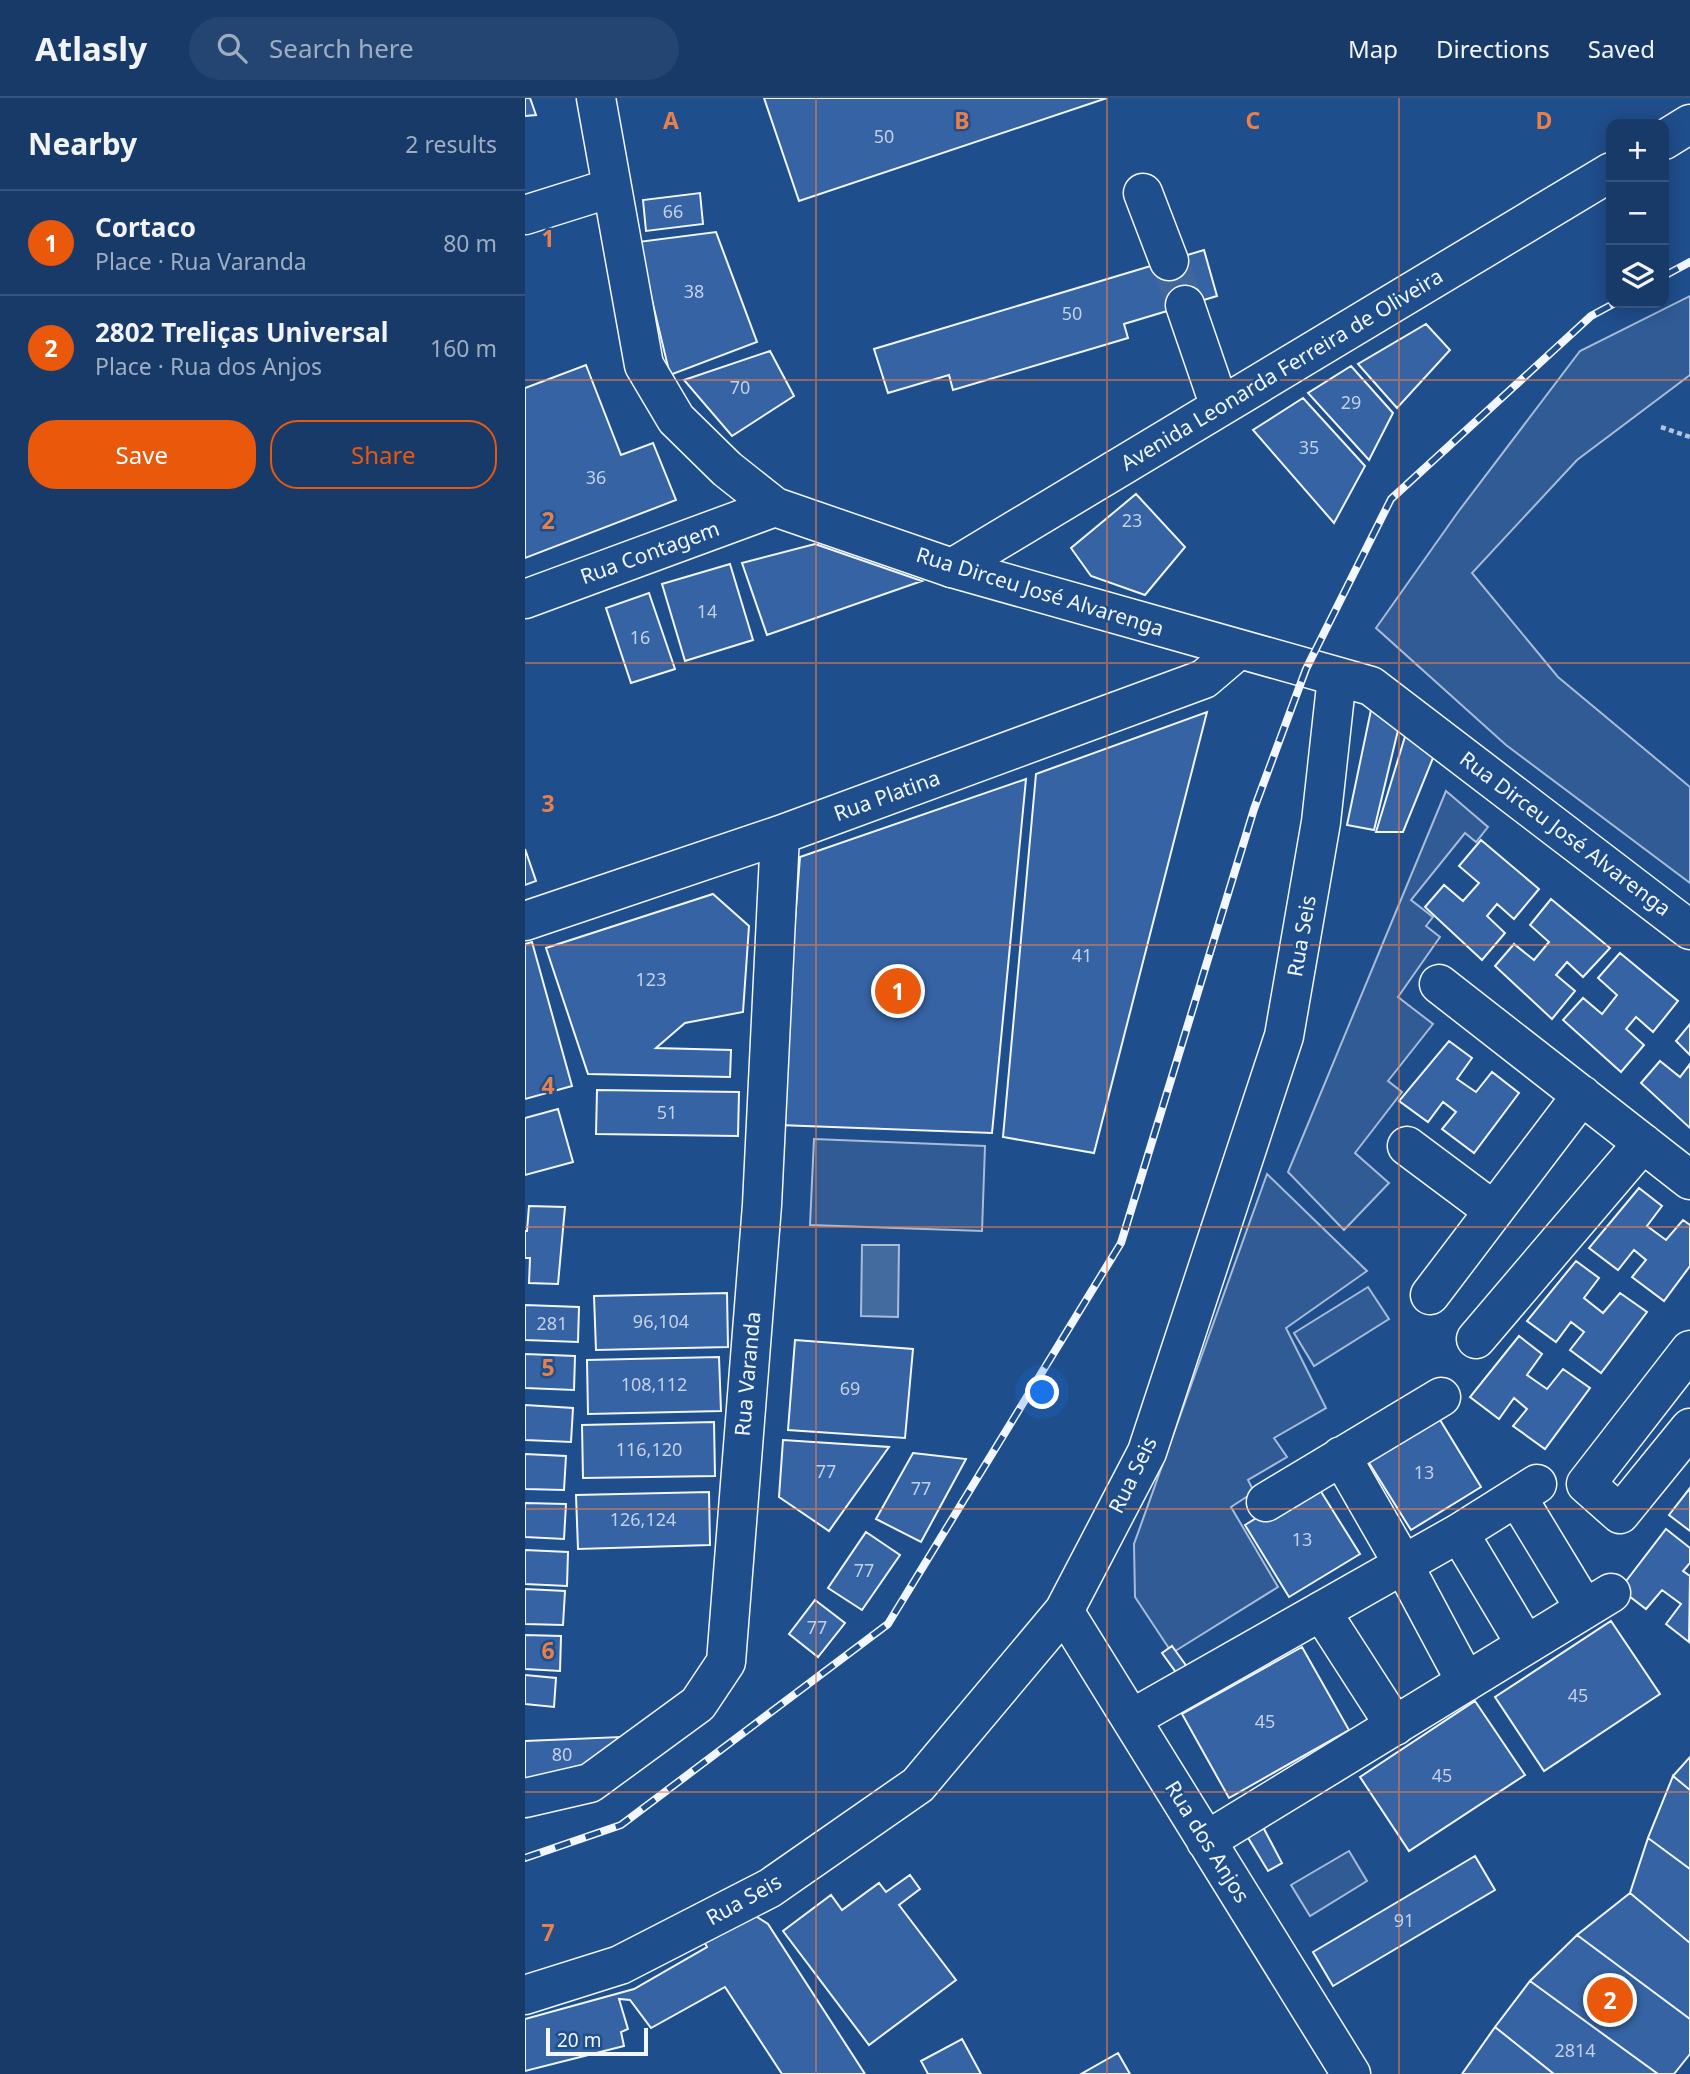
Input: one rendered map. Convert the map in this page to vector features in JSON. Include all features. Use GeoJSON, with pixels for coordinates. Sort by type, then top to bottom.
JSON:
{"type":"FeatureCollection","features":[{"type":"Feature","properties":{"kind":"street","name":"Rua Dirceu José Alvarenga"},"geometry":{"type":"LineString","coordinates":[[596,98],[644,365],[675,419],[727,469],[775,507],[952,568],[1371,686],[1690,930]]}},
{"type":"Feature","properties":{"kind":"street"},"geometry":{"type":"LineString","coordinates":[[1669,137],[1690,124]]}},
{"type":"Feature","properties":{"kind":"street","name":"Avenida Leonarda Ferreira de Oliveira"},"geometry":{"type":"LineString","coordinates":[[952,568],[1606,175]]}},
{"type":"Feature","properties":{"kind":"street"},"geometry":{"type":"LineString","coordinates":[[525,215],[611,188]]}},
{"type":"Feature","properties":{"kind":"street"},"geometry":{"type":"LineString","coordinates":[[1143,193],[1169,261]]}},
{"type":"Feature","properties":{"kind":"street"},"geometry":{"type":"LineString","coordinates":[[1185,305],[1220,407]]}},
{"type":"Feature","properties":{"kind":"street","name":"Rua Contagem"},"geometry":{"type":"LineString","coordinates":[[525,599],[775,507]]}},
{"type":"Feature","properties":{"kind":"street","name":"Rua Platina"},"geometry":{"type":"LineString","coordinates":[[525,921],[781,835],[1204,679],[1238,650]]}},
{"type":"Feature","properties":{"kind":"street","name":"Rua Seis"},"geometry":{"type":"LineString","coordinates":[[525,1996],[620,1965],[770,1888],[918,1785],[1063,1611],[1147,1452],[1284,1036],[1321,822],[1337,677]]}},
{"type":"Feature","properties":{"kind":"street","name":"Rua Varanda"},"geometry":{"type":"LineString","coordinates":[[525,1798],[590,1783],[698,1704],[726,1662],[762,1205],[781,835]]}},
{"type":"Feature","properties":{"kind":"street"},"geometry":{"type":"LineString","coordinates":[[1439,984],[1690,1180]]}},
{"type":"Feature","properties":{"kind":"street"},"geometry":{"type":"LineString","coordinates":[[1430,1295],[1582,1096]]}},
{"type":"Feature","properties":{"kind":"street"},"geometry":{"type":"LineString","coordinates":[[1476,1339],[1643,1143]]}},
{"type":"Feature","properties":{"kind":"street"},"geometry":{"type":"LineString","coordinates":[[1406,1146],[1494,1211]]}},
{"type":"Feature","properties":{"kind":"street"},"geometry":{"type":"LineString","coordinates":[[1690,1350],[1586,1484],[1621,1514],[1690,1428]]}},
{"type":"Feature","properties":{"kind":"street"},"geometry":{"type":"LineString","coordinates":[[1266,1502],[1441,1397]]}},
{"type":"Feature","properties":{"kind":"street"},"geometry":{"type":"LineString","coordinates":[[1341,1456],[1466,1682]]}},
{"type":"Feature","properties":{"kind":"street"},"geometry":{"type":"LineString","coordinates":[[1131,1719],[1459,1533],[1527,1490],[1598,1601],[1206,1841]]}},
{"type":"Feature","properties":{"kind":"street"},"geometry":{"type":"LineString","coordinates":[[1459,1533],[1526,1645]]}},
{"type":"Feature","properties":{"kind":"street","name":"Rua dos Anjos"},"geometry":{"type":"LineString","coordinates":[[1063,1611],[1351,2074]]}},
{"type":"Feature","properties":{"kind":"street"},"geometry":{"type":"LineString","coordinates":[[1321,1611],[1395,1726]]}},
{"type":"Feature","properties":{"kind":"path"},"geometry":{"type":"LineString","coordinates":[[1661,427],[1690,438]]}},
{"type":"Feature","properties":{"kind":"shaded area"},"geometry":{"type":"Polygon","coordinates":[[[1690,296],[1690,375],[1577,460],[1472,573],[1558,677],[1690,787],[1690,883],[1506,745],[1376,628],[1458,512],[1580,351],[1690,296]]]}},
{"type":"Feature","properties":{"kind":"shaded area"},"geometry":{"type":"Polygon","coordinates":[[[1446,791],[1488,827],[1476,842],[1465,833],[1411,900],[1433,917],[1426,926],[1440,937],[1398,997],[1433,1024],[1388,1081],[1402,1092],[1355,1153],[1389,1183],[1344,1230],[1288,1172],[1446,791]]]}},
{"type":"Feature","properties":{"kind":"shaded area"},"geometry":{"type":"Polygon","coordinates":[[[814,1139],[985,1146],[982,1231],[810,1225],[814,1139]]]}},
{"type":"Feature","properties":{"kind":"shaded area"},"geometry":{"type":"Polygon","coordinates":[[[1267,1174],[1367,1271],[1286,1328],[1326,1408],[1274,1438],[1287,1457],[1248,1480],[1254,1492],[1231,1507],[1278,1587],[1172,1653],[1135,1597],[1134,1544],[1267,1174]]]}},
{"type":"Feature","properties":{"kind":"shaded area"},"geometry":{"type":"Polygon","coordinates":[[[862,1245],[899,1245],[898,1317],[861,1316],[862,1245]]]}},
{"type":"Feature","properties":{"kind":"shaded area"},"geometry":{"type":"Polygon","coordinates":[[[1368,1287],[1389,1319],[1314,1366],[1294,1333],[1368,1287]]]}},
{"type":"Feature","properties":{"kind":"shaded area"},"geometry":{"type":"Polygon","coordinates":[[[1349,1851],[1367,1881],[1310,1916],[1291,1885],[1349,1851]]]}},
{"type":"Feature","properties":{"kind":"building"},"geometry":{"type":"Polygon","coordinates":[[[525,98],[530,98],[536,115],[525,116],[525,98]]]}},
{"type":"Feature","properties":{"kind":"building"},"geometry":{"type":"Polygon","coordinates":[[[764,98],[1107,98],[799,201],[764,98]]]}},
{"type":"Feature","properties":{"kind":"building"},"geometry":{"type":"Polygon","coordinates":[[[700,193],[703,224],[646,231],[643,200],[700,193]]]}},
{"type":"Feature","properties":{"kind":"building"},"geometry":{"type":"Polygon","coordinates":[[[716,232],[757,342],[670,375],[638,242],[716,232]]]}},
{"type":"Feature","properties":{"kind":"building"},"geometry":{"type":"Polygon","coordinates":[[[1204,250],[1217,296],[1124,324],[1128,338],[953,390],[949,375],[888,393],[874,349],[1204,250]]]}},
{"type":"Feature","properties":{"kind":"building"},"geometry":{"type":"Polygon","coordinates":[[[1426,324],[1450,350],[1397,408],[1358,364],[1426,324]]]}},
{"type":"Feature","properties":{"kind":"building"},"geometry":{"type":"Polygon","coordinates":[[[770,351],[794,396],[732,436],[684,380],[770,351]]]}},
{"type":"Feature","properties":{"kind":"building"},"geometry":{"type":"Polygon","coordinates":[[[586,365],[621,455],[653,443],[676,500],[525,558],[525,388],[586,365]]]}},
{"type":"Feature","properties":{"kind":"building"},"geometry":{"type":"Polygon","coordinates":[[[1351,366],[1393,413],[1369,460],[1308,393],[1351,366]]]}},
{"type":"Feature","properties":{"kind":"building"},"geometry":{"type":"Polygon","coordinates":[[[1303,398],[1365,466],[1334,523],[1253,430],[1303,398]]]}},
{"type":"Feature","properties":{"kind":"building"},"geometry":{"type":"Polygon","coordinates":[[[1136,494],[1185,547],[1145,595],[1091,576],[1071,548],[1136,494]]]}},
{"type":"Feature","properties":{"kind":"building"},"geometry":{"type":"Polygon","coordinates":[[[815,544],[922,581],[767,635],[742,563],[815,544]]]}},
{"type":"Feature","properties":{"kind":"building"},"geometry":{"type":"Polygon","coordinates":[[[730,564],[753,640],[685,661],[662,584],[730,564]]]}},
{"type":"Feature","properties":{"kind":"building"},"geometry":{"type":"Polygon","coordinates":[[[649,593],[675,669],[631,683],[606,608],[649,593]]]}},
{"type":"Feature","properties":{"kind":"building"},"geometry":{"type":"Polygon","coordinates":[[[1371,710],[1400,722],[1374,830],[1347,825],[1371,710]]]}},
{"type":"Feature","properties":{"kind":"building"},"geometry":{"type":"Polygon","coordinates":[[[1207,712],[1094,1153],[1003,1137],[1036,774],[1207,712]]]}},
{"type":"Feature","properties":{"kind":"building"},"geometry":{"type":"Polygon","coordinates":[[[1407,730],[1435,753],[1403,832],[1376,832],[1407,730]]]}},
{"type":"Feature","properties":{"kind":"building"},"geometry":{"type":"Polygon","coordinates":[[[1026,779],[992,1133],[779,1125],[800,857],[1026,779]]]}},
{"type":"Feature","properties":{"kind":"building"},"geometry":{"type":"Polygon","coordinates":[[[1481,840],[1539,889],[1514,919],[1497,904],[1487,916],[1505,933],[1482,960],[1425,907],[1444,885],[1463,901],[1479,883],[1459,866],[1481,840]]]}},
{"type":"Feature","properties":{"kind":"building"},"geometry":{"type":"Polygon","coordinates":[[[525,849],[536,881],[525,885],[525,849]]]}},
{"type":"Feature","properties":{"kind":"building"},"geometry":{"type":"Polygon","coordinates":[[[713,894],[749,926],[743,1012],[685,1023],[656,1048],[731,1050],[730,1077],[588,1074],[546,948],[713,894]]]}},
{"type":"Feature","properties":{"kind":"building"},"geometry":{"type":"Polygon","coordinates":[[[1551,899],[1610,948],[1583,977],[1567,962],[1556,975],[1575,991],[1552,1019],[1495,966],[1514,944],[1534,960],[1549,942],[1530,925],[1551,899]]]}},
{"type":"Feature","properties":{"kind":"building"},"geometry":{"type":"Polygon","coordinates":[[[532,942],[572,1086],[525,1099],[525,944],[532,942]]]}},
{"type":"Feature","properties":{"kind":"building"},"geometry":{"type":"Polygon","coordinates":[[[1620,953],[1678,1001],[1653,1032],[1636,1017],[1626,1029],[1644,1045],[1621,1072],[1563,1020],[1583,998],[1602,1014],[1617,995],[1598,978],[1620,953]]]}},
{"type":"Feature","properties":{"kind":"building"},"geometry":{"type":"Polygon","coordinates":[[[1690,1024],[1690,1055],[1676,1041],[1690,1024]]]}},
{"type":"Feature","properties":{"kind":"building"},"geometry":{"type":"Polygon","coordinates":[[[1449,1041],[1472,1058],[1457,1079],[1476,1092],[1492,1072],[1519,1093],[1474,1153],[1442,1129],[1456,1112],[1443,1102],[1428,1122],[1399,1101],[1449,1041]]]}},
{"type":"Feature","properties":{"kind":"building"},"geometry":{"type":"Polygon","coordinates":[[[1660,1061],[1680,1077],[1690,1064],[1690,1128],[1641,1083],[1660,1061]]]}},
{"type":"Feature","properties":{"kind":"building"},"geometry":{"type":"Polygon","coordinates":[[[597,1090],[739,1092],[738,1136],[596,1134],[597,1090]]]}},
{"type":"Feature","properties":{"kind":"building"},"geometry":{"type":"Polygon","coordinates":[[[558,1109],[573,1162],[525,1175],[525,1118],[558,1109]]]}},
{"type":"Feature","properties":{"kind":"building"},"geometry":{"type":"Polygon","coordinates":[[[1639,1188],[1662,1206],[1647,1226],[1666,1240],[1683,1220],[1690,1225],[1690,1266],[1664,1301],[1632,1277],[1646,1260],[1634,1250],[1618,1270],[1589,1248],[1639,1188]]]}},
{"type":"Feature","properties":{"kind":"building"},"geometry":{"type":"Polygon","coordinates":[[[529,1206],[565,1207],[558,1284],[529,1283],[530,1258],[525,1258],[525,1231],[529,1206]]]}},
{"type":"Feature","properties":{"kind":"building"},"geometry":{"type":"Polygon","coordinates":[[[1576,1261],[1599,1278],[1584,1298],[1603,1313],[1620,1293],[1647,1312],[1601,1373],[1570,1350],[1584,1332],[1571,1322],[1556,1342],[1527,1321],[1576,1261]]]}},
{"type":"Feature","properties":{"kind":"building"},"geometry":{"type":"Polygon","coordinates":[[[727,1293],[728,1347],[596,1350],[594,1296],[727,1293]]]}},
{"type":"Feature","properties":{"kind":"building"},"geometry":{"type":"Polygon","coordinates":[[[525,1305],[579,1307],[578,1342],[525,1340],[525,1305]]]}},
{"type":"Feature","properties":{"kind":"building"},"geometry":{"type":"Polygon","coordinates":[[[1519,1336],[1542,1354],[1527,1375],[1547,1389],[1563,1369],[1590,1388],[1545,1449],[1513,1426],[1527,1409],[1514,1398],[1499,1419],[1470,1397],[1519,1336]]]}},
{"type":"Feature","properties":{"kind":"building"},"geometry":{"type":"Polygon","coordinates":[[[795,1340],[913,1349],[905,1438],[788,1430],[795,1340]]]}},
{"type":"Feature","properties":{"kind":"building"},"geometry":{"type":"Polygon","coordinates":[[[525,1354],[575,1356],[574,1390],[525,1388],[525,1354]]]}},
{"type":"Feature","properties":{"kind":"building"},"geometry":{"type":"Polygon","coordinates":[[[719,1357],[721,1411],[588,1414],[587,1360],[719,1357]]]}},
{"type":"Feature","properties":{"kind":"building"},"geometry":{"type":"Polygon","coordinates":[[[525,1405],[573,1408],[571,1442],[525,1440],[525,1405]]]}},
{"type":"Feature","properties":{"kind":"building"},"geometry":{"type":"Polygon","coordinates":[[[1437,1415],[1481,1487],[1411,1530],[1366,1458],[1437,1415]]]}},
{"type":"Feature","properties":{"kind":"building"},"geometry":{"type":"Polygon","coordinates":[[[714,1422],[715,1476],[583,1478],[582,1425],[714,1422]]]}},
{"type":"Feature","properties":{"kind":"building"},"geometry":{"type":"Polygon","coordinates":[[[783,1440],[889,1447],[829,1531],[779,1497],[783,1440]]]}},
{"type":"Feature","properties":{"kind":"building"},"geometry":{"type":"Polygon","coordinates":[[[913,1453],[966,1459],[921,1542],[876,1519],[913,1453]]]}},
{"type":"Feature","properties":{"kind":"building"},"geometry":{"type":"Polygon","coordinates":[[[525,1454],[566,1456],[564,1490],[525,1489],[525,1454]]]}},
{"type":"Feature","properties":{"kind":"building"},"geometry":{"type":"Polygon","coordinates":[[[1315,1482],[1360,1554],[1289,1597],[1245,1525],[1315,1482]]]}},
{"type":"Feature","properties":{"kind":"building"},"geometry":{"type":"Polygon","coordinates":[[[1690,1488],[1690,1531],[1669,1515],[1690,1488]]]}},
{"type":"Feature","properties":{"kind":"building"},"geometry":{"type":"Polygon","coordinates":[[[709,1492],[710,1545],[578,1549],[576,1495],[709,1492]]]}},
{"type":"Feature","properties":{"kind":"building"},"geometry":{"type":"Polygon","coordinates":[[[525,1503],[566,1504],[564,1539],[525,1537],[525,1503]]]}},
{"type":"Feature","properties":{"kind":"building"},"geometry":{"type":"Polygon","coordinates":[[[1666,1529],[1690,1548],[1690,1563],[1683,1571],[1690,1576],[1689,1642],[1666,1624],[1681,1604],[1662,1590],[1646,1609],[1620,1589],[1666,1529]]]}},
{"type":"Feature","properties":{"kind":"building"},"geometry":{"type":"Polygon","coordinates":[[[866,1532],[900,1555],[862,1610],[828,1588],[866,1532]]]}},
{"type":"Feature","properties":{"kind":"building"},"geometry":{"type":"Polygon","coordinates":[[[525,1550],[568,1552],[567,1586],[525,1584],[525,1550]]]}},
{"type":"Feature","properties":{"kind":"building"},"geometry":{"type":"Polygon","coordinates":[[[525,1589],[565,1591],[563,1625],[525,1624],[525,1589]]]}},
{"type":"Feature","properties":{"kind":"building"},"geometry":{"type":"Polygon","coordinates":[[[815,1600],[845,1623],[818,1657],[789,1634],[815,1600]]]}},
{"type":"Feature","properties":{"kind":"building"},"geometry":{"type":"Polygon","coordinates":[[[1611,1621],[1660,1694],[1544,1771],[1495,1697],[1611,1621]]]}},
{"type":"Feature","properties":{"kind":"building"},"geometry":{"type":"Polygon","coordinates":[[[525,1635],[561,1636],[560,1671],[525,1669],[525,1635]]]}},
{"type":"Feature","properties":{"kind":"building"},"geometry":{"type":"Polygon","coordinates":[[[1172,1646],[1193,1675],[1183,1682],[1162,1653],[1172,1646]]]}},
{"type":"Feature","properties":{"kind":"building"},"geometry":{"type":"Polygon","coordinates":[[[1302,1647],[1349,1730],[1229,1798],[1182,1714],[1302,1647]]]}},
{"type":"Feature","properties":{"kind":"building"},"geometry":{"type":"Polygon","coordinates":[[[525,1675],[556,1678],[554,1707],[525,1704],[525,1675]]]}},
{"type":"Feature","properties":{"kind":"building"},"geometry":{"type":"Polygon","coordinates":[[[1475,1701],[1525,1775],[1409,1851],[1360,1777],[1475,1701]]]}},
{"type":"Feature","properties":{"kind":"building"},"geometry":{"type":"Polygon","coordinates":[[[620,1737],[583,1769],[525,1781],[525,1741],[620,1737]]]}},
{"type":"Feature","properties":{"kind":"building"},"geometry":{"type":"Polygon","coordinates":[[[1690,1757],[1690,1790],[1673,1776],[1690,1757]]]}},
{"type":"Feature","properties":{"kind":"building"},"geometry":{"type":"Polygon","coordinates":[[[1673,1776],[1690,1790],[1690,1869],[1648,1838],[1673,1776]]]}},
{"type":"Feature","properties":{"kind":"building"},"geometry":{"type":"Polygon","coordinates":[[[1263,1827],[1282,1863],[1268,1871],[1247,1836],[1263,1827]]]}},
{"type":"Feature","properties":{"kind":"building"},"geometry":{"type":"Polygon","coordinates":[[[1648,1838],[1690,1869],[1690,1943],[1630,1893],[1648,1838]]]}},
{"type":"Feature","properties":{"kind":"building"},"geometry":{"type":"Polygon","coordinates":[[[1475,1856],[1495,1890],[1333,1986],[1313,1952],[1475,1856]]]}},
{"type":"Feature","properties":{"kind":"building"},"geometry":{"type":"Polygon","coordinates":[[[910,1875],[920,1889],[899,1905],[956,1980],[869,2045],[783,1931],[831,1895],[842,1910],[879,1883],[886,1892],[910,1875]]]}},
{"type":"Feature","properties":{"kind":"building"},"geometry":{"type":"Polygon","coordinates":[[[1630,1893],[1690,1943],[1690,2019],[1577,1935],[1630,1893]]]}},
{"type":"Feature","properties":{"kind":"building"},"geometry":{"type":"Polygon","coordinates":[[[754,1915],[768,1924],[865,2074],[782,2074],[725,1987],[651,2028],[630,2000],[619,1999],[628,2029],[621,2032],[624,2046],[525,2071],[525,2019],[634,1989],[707,1947],[701,1936],[754,1915]]]}},
{"type":"Feature","properties":{"kind":"building"},"geometry":{"type":"Polygon","coordinates":[[[1577,1935],[1690,2019],[1690,2054],[1674,2074],[1658,2074],[1530,1981],[1577,1935]]]}},
{"type":"Feature","properties":{"kind":"building"},"geometry":{"type":"Polygon","coordinates":[[[1530,1981],[1658,2074],[1554,2074],[1495,2027],[1530,1981]]]}},
{"type":"Feature","properties":{"kind":"building"},"geometry":{"type":"Polygon","coordinates":[[[1495,2027],[1554,2074],[1462,2074],[1495,2027]]]}},
{"type":"Feature","properties":{"kind":"building"},"geometry":{"type":"Polygon","coordinates":[[[962,2039],[981,2074],[928,2074],[921,2061],[962,2039]]]}},
{"type":"Feature","properties":{"kind":"building"},"geometry":{"type":"Polygon","coordinates":[[[1118,2053],[1130,2074],[1081,2074],[1118,2053]]]}},
{"type":"Feature","properties":{"kind":"tunnel"},"geometry":{"type":"LineString","coordinates":[[1169,261],[1185,305]]}},
{"type":"Feature","properties":{"kind":"railway"},"geometry":{"type":"LineString","coordinates":[[1669,273],[1690,262]]}},
{"type":"Feature","properties":{"kind":"railway"},"geometry":{"type":"LineString","coordinates":[[525,1858],[621,1825],[888,1624],[1121,1243],[1254,809],[1306,669],[1391,499],[1591,316],[1606,308]]}},
{"type":"Feature","properties":{"kind":"place","name":"Cortaco"},"geometry":{"type":"Point","coordinates":[898,991]}},
{"type":"Feature","properties":{"kind":"place","name":"2802 Treliças Universal"},"geometry":{"type":"Point","coordinates":[1610,2000]}}]}
